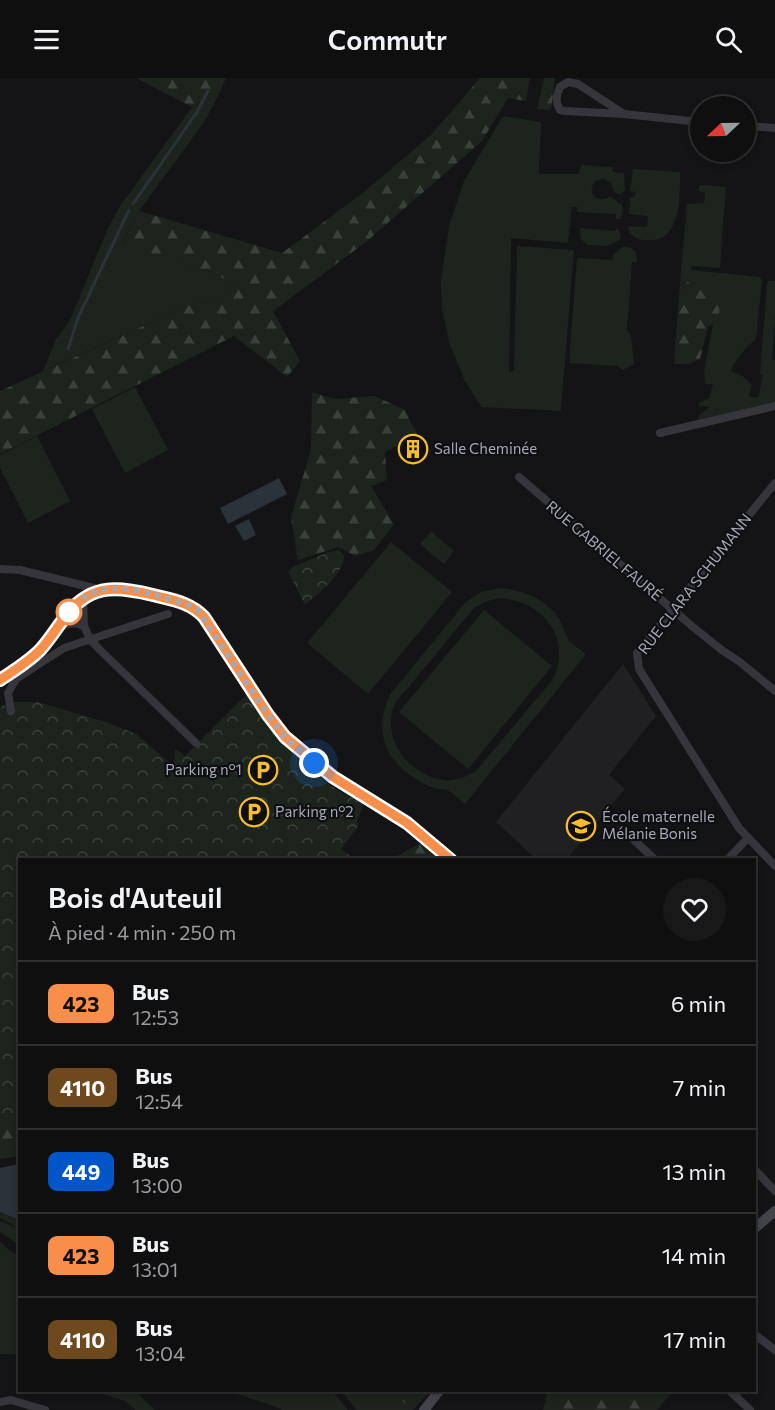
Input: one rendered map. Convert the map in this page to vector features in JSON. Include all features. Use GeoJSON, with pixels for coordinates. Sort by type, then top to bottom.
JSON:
{"type":"FeatureCollection","features":[{"type":"Feature","properties":{"kind":"street"},"geometry":{"type":"LineString","coordinates":[[624,114],[578,84],[568,82],[560,87],[556,98],[556,104],[560,110],[690,121]]}},
{"type":"Feature","properties":{"kind":"street"},"geometry":{"type":"LineString","coordinates":[[756,127],[775,128]]}},
{"type":"Feature","properties":{"kind":"street"},"geometry":{"type":"LineString","coordinates":[[660,433],[775,406]]}},
{"type":"Feature","properties":{"kind":"street","name":"RUE GABRIEL FAURÉ"},"geometry":{"type":"LineString","coordinates":[[519,477],[672,609],[775,691]]}},
{"type":"Feature","properties":{"kind":"street","name":"RUE CLARA SCHUMANN"},"geometry":{"type":"LineString","coordinates":[[775,483],[637,653],[639,669],[739,828],[775,866]]}},
{"type":"Feature","properties":{"kind":"street"},"geometry":{"type":"LineString","coordinates":[[0,569],[20,570],[102,590]]}},
{"type":"Feature","properties":{"kind":"street"},"geometry":{"type":"LineString","coordinates":[[0,680],[40,650],[83,598],[102,590],[111,588],[133,590],[189,605],[197,609],[285,737],[333,777],[407,823],[449,858]]}},
{"type":"Feature","properties":{"kind":"street"},"geometry":{"type":"LineString","coordinates":[[83,598],[84,626],[90,639],[196,743]]}},
{"type":"Feature","properties":{"kind":"street"},"geometry":{"type":"LineString","coordinates":[[11,711],[8,693],[16,679],[64,648],[168,614]]}},
{"type":"Feature","properties":{"kind":"street"},"geometry":{"type":"LineString","coordinates":[[60,624],[76,623],[84,626]]}},
{"type":"Feature","properties":{"kind":"street"},"geometry":{"type":"LineString","coordinates":[[625,831],[653,858]]}},
{"type":"Feature","properties":{"kind":"street"},"geometry":{"type":"LineString","coordinates":[[729,858],[748,838]]}},
{"type":"Feature","properties":{"kind":"street"},"geometry":{"type":"LineString","coordinates":[[756,1171],[775,1191]]}},
{"type":"Feature","properties":{"kind":"street"},"geometry":{"type":"LineString","coordinates":[[756,1226],[775,1211]]}},
{"type":"Feature","properties":{"kind":"street"},"geometry":{"type":"LineString","coordinates":[[756,1336],[775,1350]]}},
{"type":"Feature","properties":{"kind":"street"},"geometry":{"type":"LineString","coordinates":[[424,1410],[438,1392]]}},
{"type":"Feature","properties":{"kind":"street"},"geometry":{"type":"LineString","coordinates":[[731,1392],[750,1410]]}},
{"type":"Feature","properties":{"kind":"street"},"geometry":{"type":"LineString","coordinates":[[0,1402],[11,1400],[45,1410]]}},
{"type":"Feature","properties":{"kind":"shaded area"},"geometry":{"type":"Polygon","coordinates":[[[279,478],[287,494],[228,524],[220,508],[279,478]]]}},
{"type":"Feature","properties":{"kind":"shaded area"},"geometry":{"type":"Polygon","coordinates":[[[249,519],[256,535],[244,541],[235,526],[249,519]]]}},
{"type":"Feature","properties":{"kind":"shaded area"},"geometry":{"type":"Polygon","coordinates":[[[623,664],[656,716],[609,775],[625,789],[568,858],[535,858],[496,822],[623,664]]]}},
{"type":"Feature","properties":{"kind":"shaded area"},"geometry":{"type":"Polygon","coordinates":[[[18,1164],[18,1220],[0,1212],[0,1168],[18,1164]]]}},
{"type":"Feature","properties":{"kind":"green space"},"geometry":{"type":"Polygon","coordinates":[[[136,78],[226,78],[218,96],[208,96],[192,107],[136,78]]]}},
{"type":"Feature","properties":{"kind":"green space"},"geometry":{"type":"Polygon","coordinates":[[[480,78],[530,78],[526,101],[508,98],[482,141],[367,241],[273,311],[300,361],[287,377],[234,336],[0,454],[0,391],[200,300],[207,304],[239,288],[216,274],[122,244],[139,211],[282,253],[364,192],[431,135],[480,78]]]}},
{"type":"Feature","properties":{"kind":"green space"},"geometry":{"type":"Polygon","coordinates":[[[544,78],[555,78],[551,110],[537,109],[544,78]]]}},
{"type":"Feature","properties":{"kind":"green space"},"geometry":{"type":"Polygon","coordinates":[[[208,96],[218,96],[205,121],[139,211],[122,243],[216,274],[240,288],[207,304],[200,300],[43,371],[56,339],[70,320],[108,228],[120,206],[192,107],[208,96]]]}},
{"type":"Feature","properties":{"kind":"green space"},"geometry":{"type":"Polygon","coordinates":[[[503,116],[541,122],[539,174],[579,174],[581,165],[613,167],[612,172],[624,173],[625,191],[621,195],[614,192],[611,183],[604,179],[595,181],[592,190],[597,198],[610,196],[623,206],[621,219],[616,219],[616,214],[577,212],[577,207],[572,207],[568,243],[511,238],[509,372],[514,371],[517,246],[574,250],[561,411],[482,407],[465,382],[449,342],[442,308],[441,281],[449,226],[464,181],[503,116]]]}},
{"type":"Feature","properties":{"kind":"green space"},"geometry":{"type":"Polygon","coordinates":[[[633,169],[680,172],[676,219],[669,232],[659,239],[639,239],[629,232],[628,226],[647,227],[648,216],[629,214],[630,198],[635,196],[636,192],[630,191],[633,169]]]}},
{"type":"Feature","properties":{"kind":"green space"},"geometry":{"type":"Polygon","coordinates":[[[699,186],[726,187],[720,268],[692,266],[691,270],[760,277],[762,281],[756,339],[745,349],[731,371],[744,377],[752,385],[749,396],[758,398],[763,375],[760,375],[767,283],[775,281],[772,359],[775,360],[775,403],[698,420],[699,415],[710,407],[699,406],[699,403],[709,398],[713,384],[705,384],[704,371],[713,323],[718,320],[700,284],[688,281],[679,294],[687,204],[704,203],[705,193],[699,191],[699,186]]]}},
{"type":"Feature","properties":{"kind":"green space"},"geometry":{"type":"Polygon","coordinates":[[[616,227],[621,234],[620,240],[606,246],[587,245],[580,238],[580,228],[615,231],[616,227]]]}},
{"type":"Feature","properties":{"kind":"green space"},"geometry":{"type":"Polygon","coordinates":[[[623,247],[634,250],[637,258],[637,262],[632,262],[627,330],[631,336],[634,364],[623,370],[617,366],[569,363],[577,258],[612,260],[614,254],[623,247]]]}},
{"type":"Feature","properties":{"kind":"green space"},"geometry":{"type":"Polygon","coordinates":[[[696,278],[700,284],[707,285],[721,300],[718,320],[708,327],[700,359],[689,364],[674,364],[679,294],[688,281],[696,278]]]}},
{"type":"Feature","properties":{"kind":"green space"},"geometry":{"type":"Polygon","coordinates":[[[135,387],[168,450],[125,473],[92,409],[135,387]]]}},
{"type":"Feature","properties":{"kind":"green space"},"geometry":{"type":"Polygon","coordinates":[[[312,392],[334,399],[375,396],[405,410],[418,436],[385,452],[387,480],[371,486],[394,524],[374,550],[355,556],[338,547],[298,560],[291,518],[311,449],[312,392]]]}},
{"type":"Feature","properties":{"kind":"green space"},"geometry":{"type":"Polygon","coordinates":[[[37,436],[70,501],[28,523],[0,468],[0,455],[37,436]]]}},
{"type":"Feature","properties":{"kind":"green space"},"geometry":{"type":"Polygon","coordinates":[[[431,531],[454,551],[444,564],[420,544],[431,531]]]}},
{"type":"Feature","properties":{"kind":"green space"},"geometry":{"type":"Polygon","coordinates":[[[391,542],[452,592],[368,694],[307,643],[391,542]]]}},
{"type":"Feature","properties":{"kind":"green space"},"geometry":{"type":"Polygon","coordinates":[[[339,550],[344,555],[336,576],[305,605],[289,573],[292,567],[339,550]]]}},
{"type":"Feature","properties":{"kind":"green space"},"geometry":{"type":"Polygon","coordinates":[[[500,588],[515,590],[537,599],[555,613],[568,639],[586,654],[465,804],[447,790],[428,786],[402,769],[388,750],[382,728],[386,705],[391,693],[466,602],[481,592],[500,588]],[[499,598],[475,607],[394,705],[391,727],[396,744],[412,766],[428,775],[441,780],[455,780],[476,771],[553,679],[558,664],[559,649],[556,636],[550,624],[540,614],[514,600],[499,598]]]}},
{"type":"Feature","properties":{"kind":"green space"},"geometry":{"type":"Polygon","coordinates":[[[484,610],[552,666],[468,769],[399,712],[484,610]]]}},
{"type":"Feature","properties":{"kind":"green space"},"geometry":{"type":"Polygon","coordinates":[[[247,694],[272,729],[302,761],[333,787],[364,804],[357,820],[358,826],[341,849],[354,858],[18,858],[18,1130],[0,1122],[0,707],[12,702],[38,702],[109,723],[136,734],[174,766],[175,749],[185,756],[247,694]]]}},
{"type":"Feature","properties":{"kind":"green space"},"geometry":{"type":"Polygon","coordinates":[[[421,843],[437,858],[394,858],[421,843]]]}},
{"type":"Feature","properties":{"kind":"green space"},"geometry":{"type":"Polygon","coordinates":[[[0,1003],[18,1017],[18,1156],[0,1159],[0,1003]]]}},
{"type":"Feature","properties":{"kind":"green space"},"geometry":{"type":"Polygon","coordinates":[[[0,1212],[18,1220],[18,1244],[0,1232],[0,1221],[15,1226],[0,1218],[0,1212]]]}},
{"type":"Feature","properties":{"kind":"green space"},"geometry":{"type":"Polygon","coordinates":[[[0,1241],[18,1255],[18,1354],[0,1354],[0,1241]]]}},
{"type":"Feature","properties":{"kind":"green space"},"geometry":{"type":"Polygon","coordinates":[[[97,1392],[136,1392],[155,1410],[136,1410],[125,1401],[97,1392]]]}},
{"type":"Feature","properties":{"kind":"green space"},"geometry":{"type":"Polygon","coordinates":[[[230,1392],[333,1392],[348,1410],[282,1410],[230,1392]]]}},
{"type":"Feature","properties":{"kind":"green space"},"geometry":{"type":"Polygon","coordinates":[[[343,1392],[391,1392],[413,1410],[356,1410],[343,1392]]]}},
{"type":"Feature","properties":{"kind":"green space"},"geometry":{"type":"Polygon","coordinates":[[[391,1392],[429,1392],[413,1410],[391,1392]]]}},
{"type":"Feature","properties":{"kind":"green space"},"geometry":{"type":"Polygon","coordinates":[[[548,1392],[672,1392],[657,1410],[543,1410],[548,1392]]]}},
{"type":"Feature","properties":{"kind":"waterway"},"geometry":{"type":"LineString","coordinates":[[133,204],[197,112],[208,91]]}},
{"type":"Feature","properties":{"kind":"waterway"},"geometry":{"type":"LineString","coordinates":[[68,349],[78,318],[129,210]]}},
{"type":"Feature","properties":{"kind":"bus line","name":"423"},"geometry":{"type":"LineString","coordinates":[[0,680],[40,650],[83,598],[102,590],[111,588],[133,590],[189,605],[197,609],[204,617],[285,737],[314,763],[407,823],[449,858]]}},
{"type":"Feature","properties":{"kind":"place","name":"Salle Cheminée"},"geometry":{"type":"Point","coordinates":[413,449]}},
{"type":"Feature","properties":{"kind":"place","name":"Parking n°1"},"geometry":{"type":"Point","coordinates":[263,770]}},
{"type":"Feature","properties":{"kind":"place","name":"Parking n°2"},"geometry":{"type":"Point","coordinates":[254,812]}},
{"type":"Feature","properties":{"kind":"place","name":"École maternelle Mélanie Bonis"},"geometry":{"type":"Point","coordinates":[581,826]}},
{"type":"Feature","properties":{"kind":"route"},"geometry":{"type":"LineString","coordinates":[[69,612],[83,598],[111,588],[133,590],[197,609],[268,715],[285,737],[314,763]]}}]}
